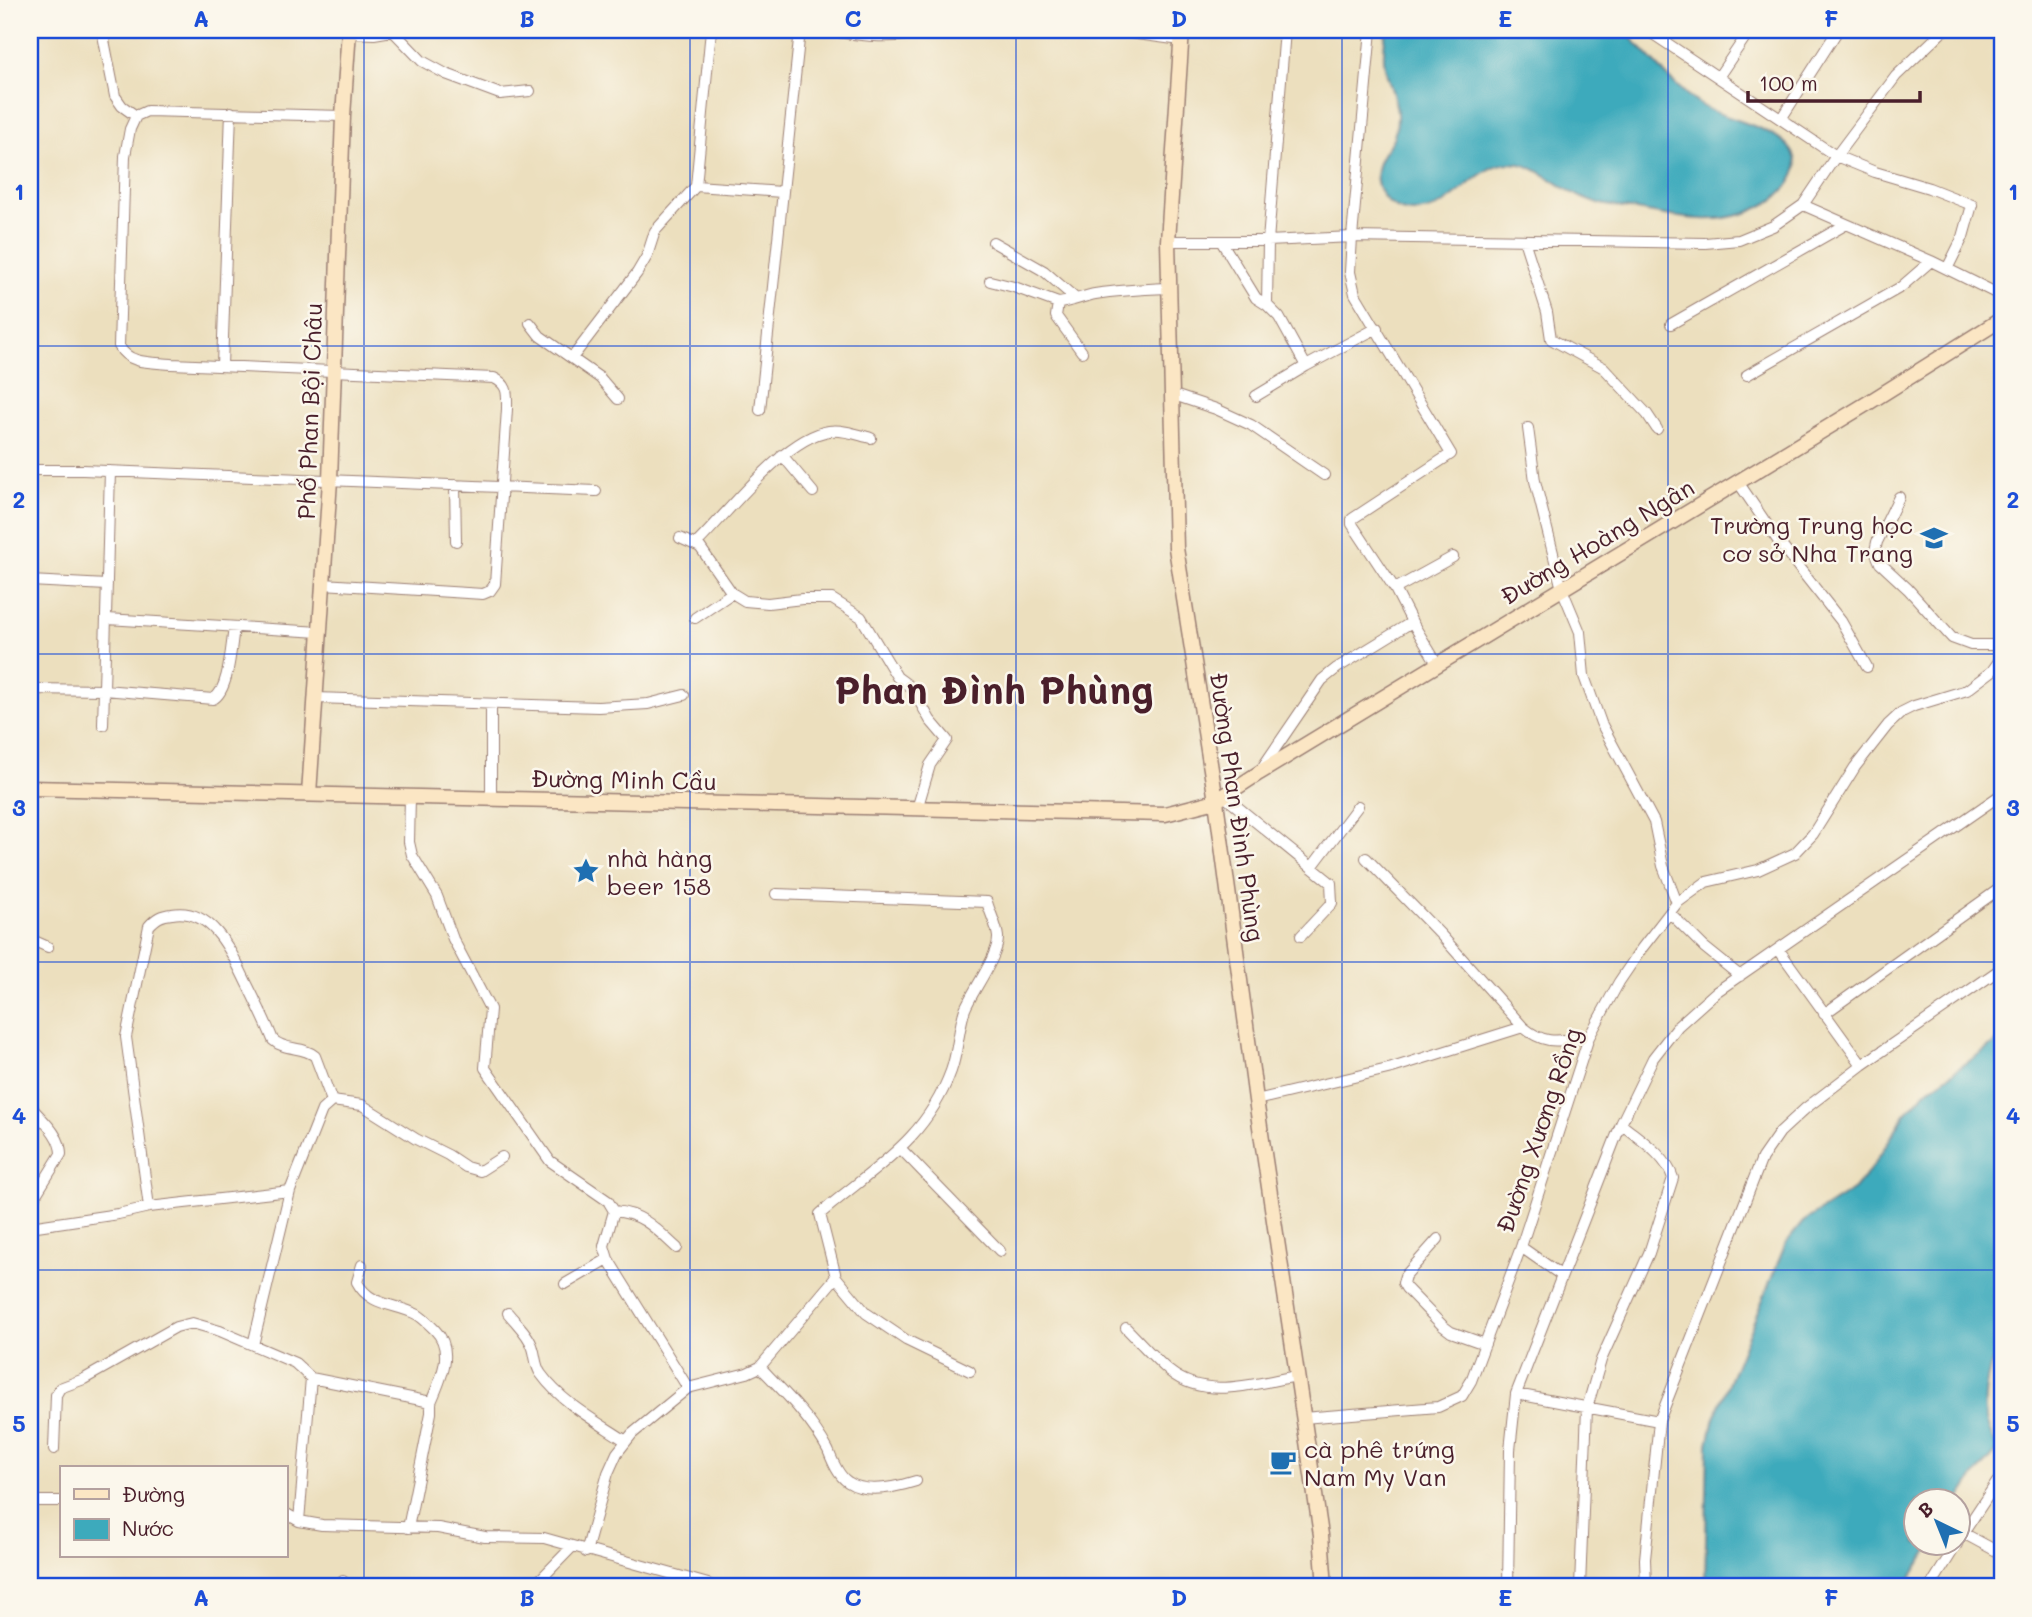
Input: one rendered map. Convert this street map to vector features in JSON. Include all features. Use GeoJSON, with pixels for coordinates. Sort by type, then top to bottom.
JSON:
{"type":"FeatureCollection","features":[{"type":"Feature","properties":{"kind":"street"},"geometry":{"type":"LineString","coordinates":[[102,30],[115,96],[122,106],[136,117]]}},
{"type":"Feature","properties":{"kind":"street"},"geometry":{"type":"LineString","coordinates":[[572,358],[637,273],[647,256],[655,232],[695,186],[711,30]]}},
{"type":"Feature","properties":{"kind":"street"},"geometry":{"type":"LineString","coordinates":[[760,410],[800,30]]}},
{"type":"Feature","properties":{"kind":"street"},"geometry":{"type":"LineString","coordinates":[[823,30],[913,34],[925,30]]}},
{"type":"Feature","properties":{"kind":"street"},"geometry":{"type":"LineString","coordinates":[[1108,30],[1181,35]]}},
{"type":"Feature","properties":{"kind":"street"},"geometry":{"type":"LineString","coordinates":[[1267,305],[1268,241],[1285,30]]}},
{"type":"Feature","properties":{"kind":"street"},"geometry":{"type":"LineString","coordinates":[[1371,30],[1352,237],[1352,283],[1451,454],[1352,519],[1352,524],[1395,589],[1438,664]]}},
{"type":"Feature","properties":{"kind":"street"},"geometry":{"type":"LineString","coordinates":[[1647,30],[1660,33],[1836,156],[1972,205],[1963,237],[1947,269]]}},
{"type":"Feature","properties":{"kind":"street"},"geometry":{"type":"LineString","coordinates":[[1719,76],[1750,30]]}},
{"type":"Feature","properties":{"kind":"street"},"geometry":{"type":"LineString","coordinates":[[1781,120],[1838,30]]}},
{"type":"Feature","properties":{"kind":"street"},"geometry":{"type":"LineString","coordinates":[[349,31],[396,31],[422,61],[446,74],[500,94],[530,91]]}},
{"type":"Feature","properties":{"kind":"street","name":"Phố Phan Bội Châu"},"geometry":{"type":"LineString","coordinates":[[309,794],[330,480],[342,116],[349,31]]}},
{"type":"Feature","properties":{"kind":"street"},"geometry":{"type":"LineString","coordinates":[[1168,241],[1268,241],[1352,237],[1705,243],[1739,240],[1773,226],[1803,205],[1896,76],[1941,33]]}},
{"type":"Feature","properties":{"kind":"street","name":"Đường Phan Đình Phùng"},"geometry":{"type":"LineString","coordinates":[[1181,35],[1168,241],[1176,548],[1220,799],[1256,1100],[1321,1535],[1325,1587]]}},
{"type":"Feature","properties":{"kind":"street"},"geometry":{"type":"LineString","coordinates":[[323,584],[486,593],[495,584],[508,391],[502,382],[494,378],[222,366],[136,361],[126,357],[119,346],[125,156],[130,129],[136,117],[147,111],[342,116]]}},
{"type":"Feature","properties":{"kind":"street"},"geometry":{"type":"LineString","coordinates":[[222,366],[231,113]]}},
{"type":"Feature","properties":{"kind":"street"},"geometry":{"type":"LineString","coordinates":[[695,186],[782,192]]}},
{"type":"Feature","properties":{"kind":"street"},"geometry":{"type":"LineString","coordinates":[[1803,205],[1931,261],[2002,296]]}},
{"type":"Feature","properties":{"kind":"street"},"geometry":{"type":"LineString","coordinates":[[1671,324],[1845,225]]}},
{"type":"Feature","properties":{"kind":"street"},"geometry":{"type":"LineString","coordinates":[[1524,240],[1547,312],[1551,339],[1604,368],[1647,414],[1657,429]]}},
{"type":"Feature","properties":{"kind":"street"},"geometry":{"type":"LineString","coordinates":[[1221,241],[1256,298],[1279,317],[1306,366]]}},
{"type":"Feature","properties":{"kind":"street"},"geometry":{"type":"LineString","coordinates":[[993,242],[1044,271],[1075,298]]}},
{"type":"Feature","properties":{"kind":"street"},"geometry":{"type":"LineString","coordinates":[[1746,375],[1901,286],[1931,261]]}},
{"type":"Feature","properties":{"kind":"street"},"geometry":{"type":"LineString","coordinates":[[990,281],[1058,303],[1118,290],[1168,288]]}},
{"type":"Feature","properties":{"kind":"street"},"geometry":{"type":"LineString","coordinates":[[1058,303],[1056,316],[1082,352]]}},
{"type":"Feature","properties":{"kind":"street","name":"Đường Hoàng Ngân"},"geometry":{"type":"LineString","coordinates":[[1220,799],[2002,319]]}},
{"type":"Feature","properties":{"kind":"street"},"geometry":{"type":"LineString","coordinates":[[530,323],[540,336],[600,378],[618,399]]}},
{"type":"Feature","properties":{"kind":"street"},"geometry":{"type":"LineString","coordinates":[[1256,396],[1377,328]]}},
{"type":"Feature","properties":{"kind":"street"},"geometry":{"type":"LineString","coordinates":[[1171,394],[1216,409],[1251,425],[1324,475]]}},
{"type":"Feature","properties":{"kind":"street"},"geometry":{"type":"LineString","coordinates":[[1528,428],[1535,481],[1562,589],[1577,620],[1584,676],[1595,708],[1616,753],[1654,822],[1663,866],[1678,903]]}},
{"type":"Feature","properties":{"kind":"street"},"geometry":{"type":"LineString","coordinates":[[696,544],[782,455],[817,434],[832,431],[845,431],[872,438]]}},
{"type":"Feature","properties":{"kind":"street"},"geometry":{"type":"LineString","coordinates":[[782,455],[813,492]]}},
{"type":"Feature","properties":{"kind":"street"},"geometry":{"type":"LineString","coordinates":[[30,470],[596,491]]}},
{"type":"Feature","properties":{"kind":"street"},"geometry":{"type":"LineString","coordinates":[[103,725],[110,471]]}},
{"type":"Feature","properties":{"kind":"street"},"geometry":{"type":"LineString","coordinates":[[1738,482],[1781,545],[1841,621],[1867,667]]}},
{"type":"Feature","properties":{"kind":"street"},"geometry":{"type":"LineString","coordinates":[[455,485],[456,541]]}},
{"type":"Feature","properties":{"kind":"street"},"geometry":{"type":"LineString","coordinates":[[1899,497],[1877,542],[1875,551],[1880,563],[1908,589],[1952,638],[1971,645],[2002,645]]}},
{"type":"Feature","properties":{"kind":"street"},"geometry":{"type":"LineString","coordinates":[[680,538],[696,544],[732,593],[753,603],[832,599],[861,617],[897,677],[912,688],[930,720],[947,740],[939,748],[930,765],[918,809]]}},
{"type":"Feature","properties":{"kind":"street"},"geometry":{"type":"LineString","coordinates":[[1395,589],[1453,557]]}},
{"type":"Feature","properties":{"kind":"street"},"geometry":{"type":"LineString","coordinates":[[30,581],[107,585]]}},
{"type":"Feature","properties":{"kind":"street"},"geometry":{"type":"LineString","coordinates":[[695,618],[732,593]]}},
{"type":"Feature","properties":{"kind":"street"},"geometry":{"type":"LineString","coordinates":[[107,619],[320,632]]}},
{"type":"Feature","properties":{"kind":"street"},"geometry":{"type":"LineString","coordinates":[[1259,773],[1322,680],[1412,622]]}},
{"type":"Feature","properties":{"kind":"street"},"geometry":{"type":"LineString","coordinates":[[30,689],[104,690],[212,699],[224,688],[234,628]]}},
{"type":"Feature","properties":{"kind":"street","name":"Đường Xương Rồng"},"geometry":{"type":"LineString","coordinates":[[1303,1418],[1438,1407],[1462,1396],[1471,1381],[1521,1247],[1589,1037],[1619,982],[1678,903],[1706,882],[1758,870],[1794,853],[1813,834],[1870,746],[1902,712],[1967,690],[1992,671],[2002,657]]}},
{"type":"Feature","properties":{"kind":"street"},"geometry":{"type":"LineString","coordinates":[[315,698],[598,706],[649,704],[684,695]]}},
{"type":"Feature","properties":{"kind":"street"},"geometry":{"type":"LineString","coordinates":[[491,705],[491,799]]}},
{"type":"Feature","properties":{"kind":"street","name":"Đường Minh Cầu"},"geometry":{"type":"LineString","coordinates":[[30,788],[1165,814],[1220,799]]}},
{"type":"Feature","properties":{"kind":"street"},"geometry":{"type":"LineString","coordinates":[[1508,1587],[1510,1450],[1516,1394],[1621,1124],[1653,1058],[1678,1026],[1716,992],[2002,794]]}},
{"type":"Feature","properties":{"kind":"street"},"geometry":{"type":"LineString","coordinates":[[410,797],[409,842],[412,855],[437,896],[453,939],[490,1009],[485,1068],[550,1161],[608,1201],[614,1211],[604,1246],[608,1259],[688,1388]]}},
{"type":"Feature","properties":{"kind":"street"},"geometry":{"type":"LineString","coordinates":[[1220,799],[1331,883],[1332,903],[1301,936]]}},
{"type":"Feature","properties":{"kind":"street"},"geometry":{"type":"LineString","coordinates":[[1312,867],[1358,806]]}},
{"type":"Feature","properties":{"kind":"street"},"geometry":{"type":"LineString","coordinates":[[1366,858],[1534,1036],[1547,1041],[1589,1037]]}},
{"type":"Feature","properties":{"kind":"street"},"geometry":{"type":"LineString","coordinates":[[1824,1014],[2002,887]]}},
{"type":"Feature","properties":{"kind":"street"},"geometry":{"type":"LineString","coordinates":[[776,894],[987,902],[998,937],[995,954],[966,1007],[957,1033],[951,1070],[934,1107],[921,1127],[901,1149],[820,1214],[836,1277],[866,1313],[906,1340],[970,1371]]}},
{"type":"Feature","properties":{"kind":"street"},"geometry":{"type":"LineString","coordinates":[[149,1206],[126,1037],[149,926],[156,918],[179,912],[194,915],[209,924],[228,945],[273,1040],[279,1045],[310,1052],[315,1056],[332,1101]]}},
{"type":"Feature","properties":{"kind":"street"},"geometry":{"type":"LineString","coordinates":[[1670,913],[1704,947],[1740,976]]}},
{"type":"Feature","properties":{"kind":"street"},"geometry":{"type":"LineString","coordinates":[[30,939],[48,947]]}},
{"type":"Feature","properties":{"kind":"street"},"geometry":{"type":"LineString","coordinates":[[1779,950],[1862,1065]]}},
{"type":"Feature","properties":{"kind":"street"},"geometry":{"type":"LineString","coordinates":[[1646,1587],[1645,1559],[1659,1421],[1762,1157],[1780,1132],[1862,1065],[2002,968]]}},
{"type":"Feature","properties":{"kind":"street"},"geometry":{"type":"LineString","coordinates":[[1256,1100],[1392,1068],[1524,1027]]}},
{"type":"Feature","properties":{"kind":"street"},"geometry":{"type":"LineString","coordinates":[[253,1345],[290,1191],[322,1110],[332,1101],[362,1105],[390,1125],[472,1170],[480,1171],[502,1157]]}},
{"type":"Feature","properties":{"kind":"street"},"geometry":{"type":"LineString","coordinates":[[30,1106],[61,1145],[61,1154],[35,1196],[30,1214]]}},
{"type":"Feature","properties":{"kind":"street"},"geometry":{"type":"LineString","coordinates":[[1580,1587],[1587,1408],[1601,1360],[1649,1252],[1674,1178],[1669,1168],[1650,1147],[1621,1124]]}},
{"type":"Feature","properties":{"kind":"street"},"geometry":{"type":"LineString","coordinates":[[901,1149],[1000,1251]]}},
{"type":"Feature","properties":{"kind":"street"},"geometry":{"type":"LineString","coordinates":[[30,1227],[118,1214],[149,1206],[290,1191]]}},
{"type":"Feature","properties":{"kind":"street"},"geometry":{"type":"LineString","coordinates":[[614,1211],[631,1213],[648,1221],[677,1248]]}},
{"type":"Feature","properties":{"kind":"street"},"geometry":{"type":"LineString","coordinates":[[1438,1239],[1405,1276],[1403,1283],[1430,1315],[1451,1332],[1485,1344]]}},
{"type":"Feature","properties":{"kind":"street"},"geometry":{"type":"LineString","coordinates":[[1521,1247],[1561,1275]]}},
{"type":"Feature","properties":{"kind":"street"},"geometry":{"type":"LineString","coordinates":[[565,1284],[608,1259]]}},
{"type":"Feature","properties":{"kind":"street"},"geometry":{"type":"LineString","coordinates":[[362,1265],[358,1282],[362,1291],[377,1302],[420,1316],[444,1341],[446,1348],[442,1378],[431,1402],[408,1528]]}},
{"type":"Feature","properties":{"kind":"street"},"geometry":{"type":"LineString","coordinates":[[586,1552],[608,1473],[617,1453],[632,1434],[688,1388],[761,1367],[836,1277]]}},
{"type":"Feature","properties":{"kind":"street"},"geometry":{"type":"LineString","coordinates":[[508,1313],[526,1335],[533,1347],[538,1371],[551,1386],[570,1403],[626,1441]]}},
{"type":"Feature","properties":{"kind":"street"},"geometry":{"type":"LineString","coordinates":[[54,1449],[56,1395],[60,1388],[84,1379],[176,1327],[192,1323],[220,1331],[295,1363],[312,1378],[431,1402]]}},
{"type":"Feature","properties":{"kind":"street"},"geometry":{"type":"LineString","coordinates":[[1126,1328],[1170,1372],[1205,1387],[1225,1388],[1297,1376]]}},
{"type":"Feature","properties":{"kind":"street"},"geometry":{"type":"LineString","coordinates":[[761,1367],[801,1410],[845,1480],[860,1486],[878,1487],[916,1481]]}},
{"type":"Feature","properties":{"kind":"street"},"geometry":{"type":"LineString","coordinates":[[299,1521],[312,1378]]}},
{"type":"Feature","properties":{"kind":"street"},"geometry":{"type":"LineString","coordinates":[[1516,1394],[1659,1421]]}},
{"type":"Feature","properties":{"kind":"street"},"geometry":{"type":"LineString","coordinates":[[1972,1521],[1997,1482],[2002,1480]]}},
{"type":"Feature","properties":{"kind":"street"},"geometry":{"type":"LineString","coordinates":[[30,1501],[60,1501]]}},
{"type":"Feature","properties":{"kind":"street"},"geometry":{"type":"LineString","coordinates":[[287,1514],[299,1521],[322,1524],[438,1528],[485,1538],[544,1538],[712,1587]]}},
{"type":"Feature","properties":{"kind":"street"},"geometry":{"type":"LineString","coordinates":[[1972,1543],[2002,1554]]}},
{"type":"Feature","properties":{"kind":"street"},"geometry":{"type":"LineString","coordinates":[[533,1587],[572,1547]]}},
{"type":"Feature","properties":{"kind":"street"},"geometry":{"type":"LineString","coordinates":[[1930,1587],[1948,1558]]}},
{"type":"Feature","properties":{"kind":"water"},"geometry":{"type":"Polygon","coordinates":[[[1386,30],[1618,30],[1631,38],[1696,102],[1757,127],[1783,141],[1796,161],[1794,176],[1776,198],[1760,207],[1730,217],[1699,219],[1595,203],[1572,193],[1529,167],[1504,164],[1491,168],[1456,195],[1430,210],[1401,210],[1384,198],[1377,181],[1379,162],[1393,139],[1397,123],[1396,107],[1384,62],[1386,30]]]}},
{"type":"Feature","properties":{"kind":"water"},"geometry":{"type":"Polygon","coordinates":[[[2002,1038],[2002,1343],[1990,1369],[1985,1399],[1989,1430],[1998,1450],[1966,1488],[1902,1488],[1902,1558],[1923,1558],[1905,1587],[1705,1587],[1708,1444],[1714,1418],[1786,1243],[1803,1222],[1854,1189],[1874,1165],[1905,1114],[1924,1093],[2002,1038]]]}},
{"type":"Feature","properties":{"kind":"place","name":"Trường Trung học cơ sở Nha Trang"},"geometry":{"type":"Point","coordinates":[1934,538]}},
{"type":"Feature","properties":{"kind":"place","name":"nhà hàng beer 158"},"geometry":{"type":"Point","coordinates":[586,871]}},
{"type":"Feature","properties":{"kind":"place","name":"cà phê trứng Nam My Van"},"geometry":{"type":"Point","coordinates":[1283,1462]}},
{"type":"Feature","properties":{"kind":"district","name":"Phan Đình Phùng"},"geometry":{"type":"Point","coordinates":[994,689]}}]}
